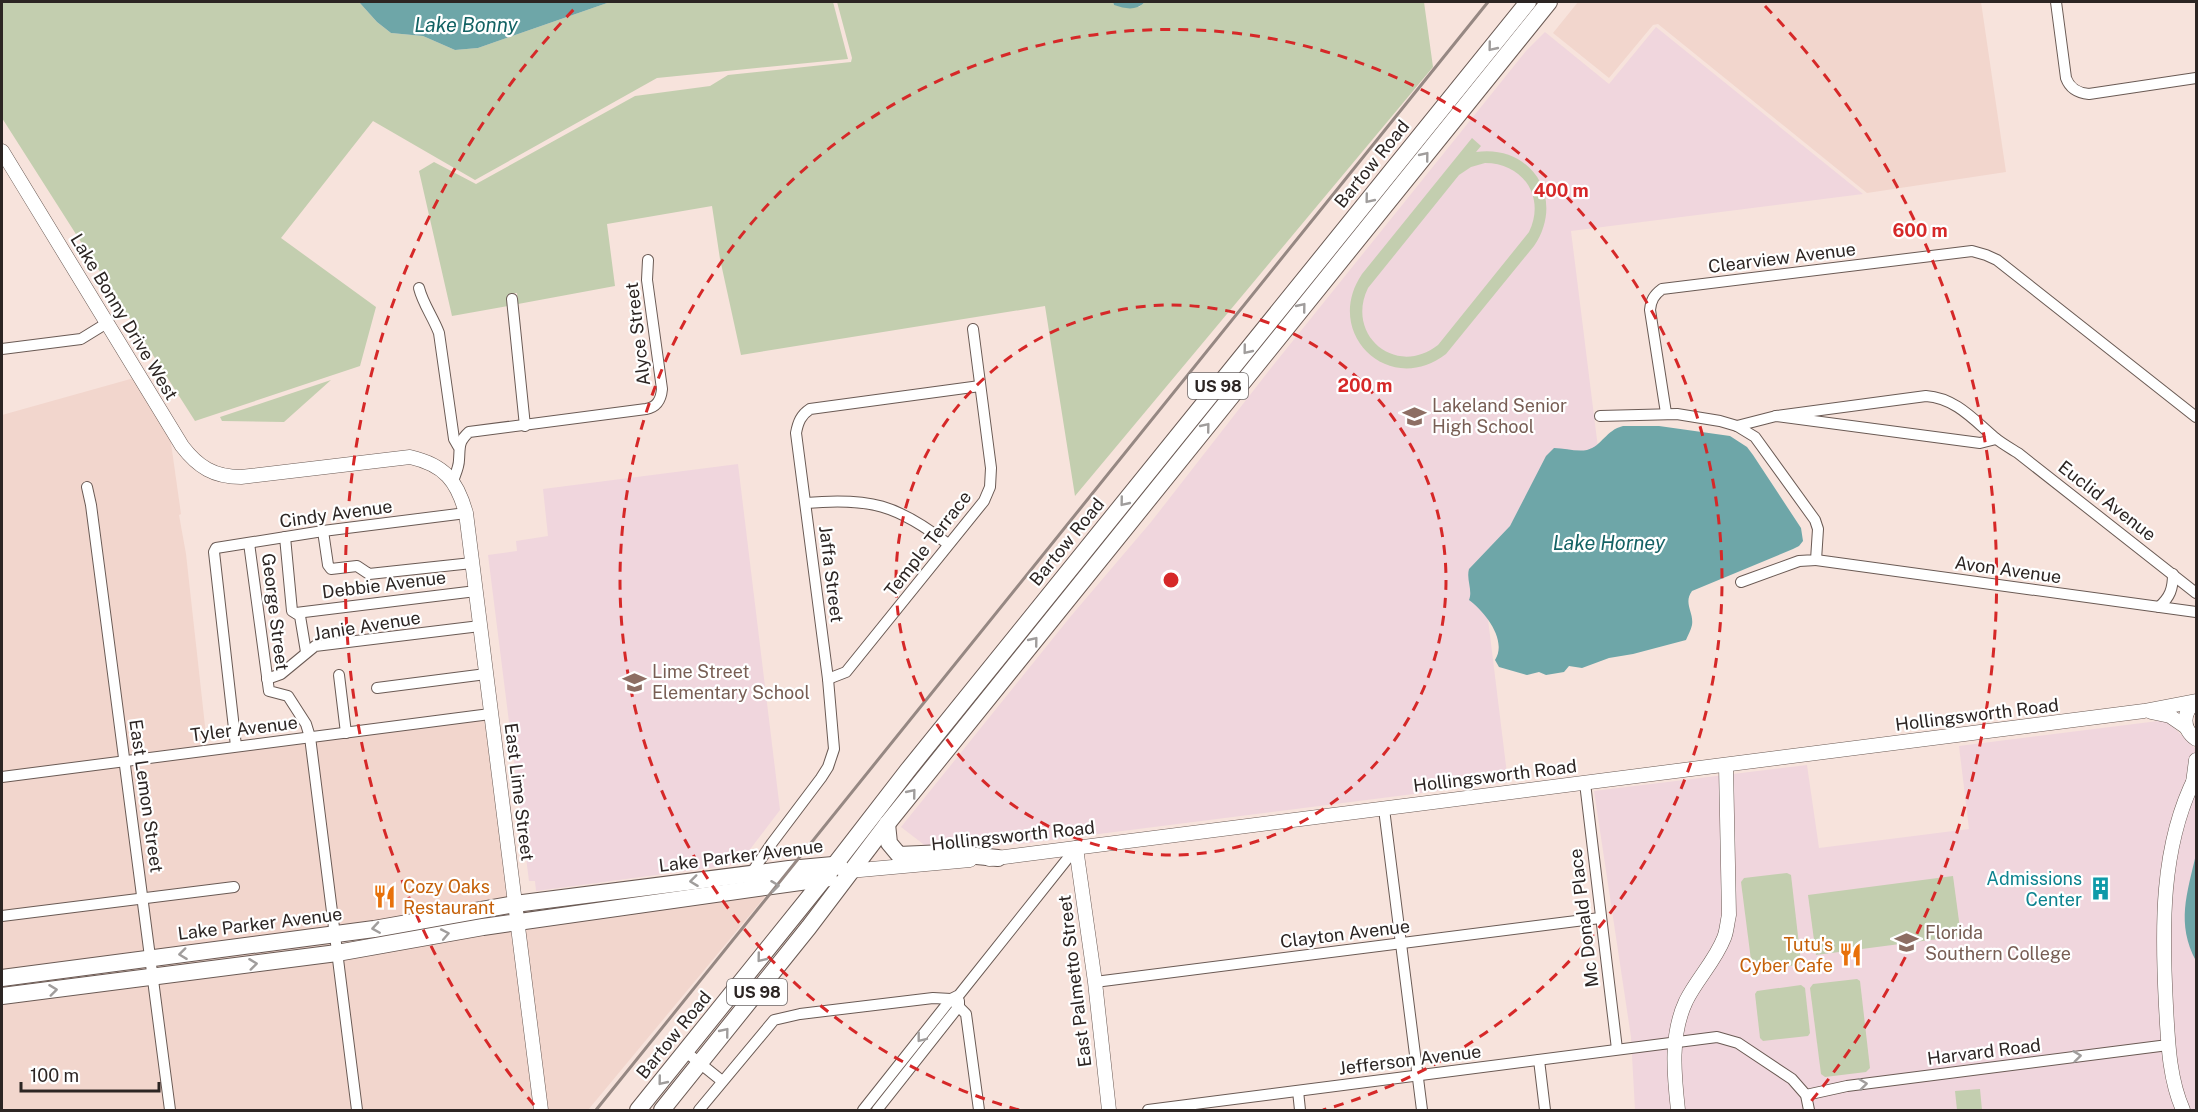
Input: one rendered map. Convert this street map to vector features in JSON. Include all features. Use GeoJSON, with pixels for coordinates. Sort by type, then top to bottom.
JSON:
{"type":"FeatureCollection","features":[{"type":"Feature","properties":{"kind":"main road","name":"Bartow Road"},"geometry":{"type":"LineString","coordinates":[[662,1110],[809,927],[849,871],[1528,2]]}},
{"type":"Feature","properties":{"kind":"main road","name":"Bartow Road"},"geometry":{"type":"LineString","coordinates":[[639,1110],[833,865],[1549,2]]}},
{"type":"Feature","properties":{"kind":"main road"},"geometry":{"type":"LineString","coordinates":[[886,824],[889,843],[899,855],[944,853],[998,858]]}},
{"type":"Feature","properties":{"kind":"main road","name":"Lake Parker Avenue"},"geometry":{"type":"LineString","coordinates":[[2,978],[334,934],[515,904],[752,874],[833,865],[849,871]]}},
{"type":"Feature","properties":{"kind":"main road","name":"Lake Parker Avenue"},"geometry":{"type":"LineString","coordinates":[[2,996],[337,953],[517,922],[823,880],[849,871]]}},
{"type":"Feature","properties":{"kind":"street"},"geometry":{"type":"LineString","coordinates":[[2056,2],[2066,78],[2076,91],[2089,94],[2196,78]]}},
{"type":"Feature","properties":{"kind":"street","name":"Lake Bonny Drive West"},"geometry":{"type":"LineString","coordinates":[[2,151],[182,446],[193,460],[206,470],[220,476],[236,477],[410,457],[423,460],[441,469],[453,481]]}},
{"type":"Feature","properties":{"kind":"street","name":"Clearview Avenue"},"geometry":{"type":"LineString","coordinates":[[1666,413],[1650,310],[1655,295],[1662,289],[1972,251],[1996,261],[2196,417]]}},
{"type":"Feature","properties":{"kind":"street","name":"Alyce Street"},"geometry":{"type":"LineString","coordinates":[[525,426],[646,410],[658,403],[662,397],[662,389],[647,280],[648,260]]}},
{"type":"Feature","properties":{"kind":"street"},"geometry":{"type":"LineString","coordinates":[[419,288],[422,301],[439,333],[454,439],[458,446],[459,461],[453,481]]}},
{"type":"Feature","properties":{"kind":"street"},"geometry":{"type":"LineString","coordinates":[[458,446],[469,432],[525,426],[512,299]]}},
{"type":"Feature","properties":{"kind":"street"},"geometry":{"type":"LineString","coordinates":[[2,349],[81,339],[107,323]]}},
{"type":"Feature","properties":{"kind":"street","name":"Temple Terrace"},"geometry":{"type":"LineString","coordinates":[[828,679],[846,672],[984,501],[990,487],[991,468],[973,329]]}},
{"type":"Feature","properties":{"kind":"street","name":"Jaffa Street"},"geometry":{"type":"LineString","coordinates":[[740,891],[828,767],[834,749],[828,679],[796,433],[802,414],[810,409],[980,386]]}},
{"type":"Feature","properties":{"kind":"street","name":"Euclid Avenue"},"geometry":{"type":"LineString","coordinates":[[1737,426],[1776,416],[1926,396],[1939,397],[1953,404],[1996,439],[2018,453],[2196,593]]}},
{"type":"Feature","properties":{"kind":"street"},"geometry":{"type":"LineString","coordinates":[[1600,416],[1666,413],[1720,420],[1737,426],[1755,437],[1815,520],[1818,529],[1816,560]]}},
{"type":"Feature","properties":{"kind":"street","name":"Euclid Avenue"},"geometry":{"type":"LineString","coordinates":[[1776,416],[1980,443],[1996,439]]}},
{"type":"Feature","properties":{"kind":"street","name":"East Lime Street"},"geometry":{"type":"LineString","coordinates":[[453,481],[466,513],[541,1110]]}},
{"type":"Feature","properties":{"kind":"street","name":"East Lemon Street"},"geometry":{"type":"LineString","coordinates":[[87,487],[170,1110]]}},
{"type":"Feature","properties":{"kind":"street"},"geometry":{"type":"LineString","coordinates":[[806,503],[847,500],[884,506],[923,524],[948,544]]}},
{"type":"Feature","properties":{"kind":"street","name":"Cindy Avenue"},"geometry":{"type":"LineString","coordinates":[[236,746],[214,552],[216,548],[322,531],[466,513]]}},
{"type":"Feature","properties":{"kind":"street"},"geometry":{"type":"LineString","coordinates":[[322,531],[328,566],[331,569],[357,566],[369,574],[472,563]]}},
{"type":"Feature","properties":{"kind":"street"},"geometry":{"type":"LineString","coordinates":[[285,537],[292,611],[300,616],[306,652]]}},
{"type":"Feature","properties":{"kind":"street","name":"George Street"},"geometry":{"type":"LineString","coordinates":[[249,543],[269,691],[288,696],[306,724],[310,737]]}},
{"type":"Feature","properties":{"kind":"street","name":"Avon Avenue"},"geometry":{"type":"LineString","coordinates":[[1741,582],[1799,561],[1816,560],[2196,612]]}},
{"type":"Feature","properties":{"kind":"street"},"geometry":{"type":"LineString","coordinates":[[2158,607],[2167,600],[2173,588],[2173,574]]}},
{"type":"Feature","properties":{"kind":"street","name":"Debbie Avenue"},"geometry":{"type":"LineString","coordinates":[[296,613],[476,591]]}},
{"type":"Feature","properties":{"kind":"street","name":"Janie Avenue"},"geometry":{"type":"LineString","coordinates":[[267,679],[294,664],[315,646],[480,626]]}},
{"type":"Feature","properties":{"kind":"street"},"geometry":{"type":"LineString","coordinates":[[377,688],[486,674]]}},
{"type":"Feature","properties":{"kind":"street"},"geometry":{"type":"LineString","coordinates":[[339,675],[346,733]]}},
{"type":"Feature","properties":{"kind":"street"},"geometry":{"type":"LineString","coordinates":[[2193,738],[2187,711],[2196,701]]}},
{"type":"Feature","properties":{"kind":"street","name":"Hollingsworth Road"},"geometry":{"type":"LineString","coordinates":[[849,871],[998,858],[1726,766],[2144,711],[2196,701]]}},
{"type":"Feature","properties":{"kind":"street","name":"Hollingsworth Road"},"geometry":{"type":"LineString","coordinates":[[2144,711],[2170,716],[2193,738]]}},
{"type":"Feature","properties":{"kind":"street","name":"Tyler Avenue"},"geometry":{"type":"LineString","coordinates":[[2,777],[490,714]]}},
{"type":"Feature","properties":{"kind":"street"},"geometry":{"type":"LineString","coordinates":[[310,737],[357,1110]]}},
{"type":"Feature","properties":{"kind":"street"},"geometry":{"type":"LineString","coordinates":[[2183,1110],[2174,1086],[2168,1045],[2163,956],[2166,887],[2182,810],[2195,779],[2196,760]]}},
{"type":"Feature","properties":{"kind":"street"},"geometry":{"type":"LineString","coordinates":[[1678,1110],[1673,1066],[1679,1018],[1686,1000],[1716,956],[1725,936],[1729,915],[1726,766]]}},
{"type":"Feature","properties":{"kind":"street","name":"Mc Donald Place"},"geometry":{"type":"LineString","coordinates":[[1585,783],[1617,1049]]}},
{"type":"Feature","properties":{"kind":"street"},"geometry":{"type":"LineString","coordinates":[[1384,809],[1422,1110]]}},
{"type":"Feature","properties":{"kind":"street"},"geometry":{"type":"LineString","coordinates":[[870,1109],[1076,848]]}},
{"type":"Feature","properties":{"kind":"street","name":"East Palmetto Street"},"geometry":{"type":"LineString","coordinates":[[1076,848],[1095,982],[1108,1110]]}},
{"type":"Feature","properties":{"kind":"street"},"geometry":{"type":"LineString","coordinates":[[2,916],[234,887]]}},
{"type":"Feature","properties":{"kind":"street","name":"Clayton Avenue"},"geometry":{"type":"LineString","coordinates":[[1095,982],[1600,918]]}},
{"type":"Feature","properties":{"kind":"street"},"geometry":{"type":"LineString","coordinates":[[699,1110],[768,1025],[777,1019],[800,1014],[933,998],[956,1000],[966,1014],[979,1110]]}},
{"type":"Feature","properties":{"kind":"street","name":"Jefferson Avenue"},"geometry":{"type":"LineString","coordinates":[[1148,1110],[1717,1037],[1738,1042],[1792,1079],[1806,1095]]}},
{"type":"Feature","properties":{"kind":"street","name":"Harvard Road"},"geometry":{"type":"LineString","coordinates":[[1806,1095],[1847,1086],[2168,1045]]}},
{"type":"Feature","properties":{"kind":"street"},"geometry":{"type":"LineString","coordinates":[[686,1052],[722,1082]]}},
{"type":"Feature","properties":{"kind":"street"},"geometry":{"type":"LineString","coordinates":[[1539,1060],[1545,1110]]}},
{"type":"Feature","properties":{"kind":"street"},"geometry":{"type":"LineString","coordinates":[[1298,1091],[1300,1110]]}},
{"type":"Feature","properties":{"kind":"street"},"geometry":{"type":"LineString","coordinates":[[1806,1095],[1809,1110]]}},
{"type":"Feature","properties":{"kind":"shaded area"},"geometry":{"type":"Polygon","coordinates":[[[1578,2],[1981,2],[2006,172],[1867,193],[1658,24],[1653,25],[1609,78],[1553,33],[1578,2]]]}},
{"type":"Feature","properties":{"kind":"shaded area","name":"Lakeland Senior High School"},"geometry":{"type":"Polygon","coordinates":[[[1656,27],[1863,194],[1571,231],[1600,464],[1487,611],[1508,782],[1020,844],[927,847],[901,827],[1071,616],[1151,522],[1271,368],[1526,51],[1545,32],[1609,84],[1656,27]]]}},
{"type":"Feature","properties":{"kind":"shaded area"},"geometry":{"type":"Polygon","coordinates":[[[134,378],[170,436],[186,554],[207,744],[230,742],[129,755],[97,505],[91,481],[81,484],[86,506],[118,757],[2,772],[2,415],[134,378]]]}},
{"type":"Feature","properties":{"kind":"shaded area","name":"Lime Street Elementary School"},"geometry":{"type":"Polygon","coordinates":[[[738,464],[780,810],[739,864],[536,891],[535,881],[529,881],[488,555],[517,551],[516,541],[548,536],[543,489],[738,464]]]}},
{"type":"Feature","properties":{"kind":"shaded area"},"geometry":{"type":"Polygon","coordinates":[[[486,719],[509,900],[339,929],[316,741],[486,719]]]}},
{"type":"Feature","properties":{"kind":"shaded area","name":"Florida Southern College"},"geometry":{"type":"Polygon","coordinates":[[[2166,720],[2196,749],[2196,1110],[1635,1110],[1631,1037],[1594,791],[1807,765],[1819,848],[1969,829],[1959,746],[2166,720]]]}},
{"type":"Feature","properties":{"kind":"shaded area"},"geometry":{"type":"Polygon","coordinates":[[[305,742],[329,930],[155,953],[148,902],[240,891],[239,882],[147,892],[130,765],[305,742]]]}},
{"type":"Feature","properties":{"kind":"shaded area"},"geometry":{"type":"Polygon","coordinates":[[[120,766],[137,894],[2,911],[2,781],[120,766]]]}},
{"type":"Feature","properties":{"kind":"shaded area"},"geometry":{"type":"Polygon","coordinates":[[[769,892],[588,1110],[547,1110],[523,926],[769,892]]]}},
{"type":"Feature","properties":{"kind":"shaded area"},"geometry":{"type":"Polygon","coordinates":[[[138,903],[145,954],[2,973],[2,921],[138,903]]]}},
{"type":"Feature","properties":{"kind":"shaded area"},"geometry":{"type":"Polygon","coordinates":[[[512,927],[536,1110],[362,1110],[343,957],[512,927]]]}},
{"type":"Feature","properties":{"kind":"shaded area"},"geometry":{"type":"Polygon","coordinates":[[[330,940],[331,949],[158,971],[157,962],[330,940]]]}},
{"type":"Feature","properties":{"kind":"shaded area"},"geometry":{"type":"Polygon","coordinates":[[[332,958],[352,1110],[175,1110],[159,981],[332,958]]]}},
{"type":"Feature","properties":{"kind":"shaded area"},"geometry":{"type":"Polygon","coordinates":[[[146,964],[147,972],[2,992],[2,983],[146,964]]]}},
{"type":"Feature","properties":{"kind":"shaded area"},"geometry":{"type":"Polygon","coordinates":[[[148,982],[165,1110],[2,1110],[2,1001],[148,982]]]}},
{"type":"Feature","properties":{"kind":"green space"},"geometry":{"type":"Polygon","coordinates":[[[2,2],[359,2],[377,22],[391,33],[423,36],[455,50],[478,48],[610,2],[833,2],[848,59],[657,78],[475,180],[373,121],[281,238],[376,307],[360,366],[195,421],[2,118],[2,2]]]}},
{"type":"Feature","properties":{"kind":"green space"},"geometry":{"type":"Polygon","coordinates":[[[837,2],[1113,2],[1114,5],[1139,7],[1145,2],[1424,2],[1433,67],[1075,496],[1045,306],[741,355],[720,259],[712,206],[607,224],[615,286],[518,304],[517,293],[507,295],[508,306],[452,316],[419,171],[434,162],[476,184],[635,96],[710,86],[728,75],[851,62],[852,58],[837,2]]]}},
{"type":"Feature","properties":{"kind":"green space"},"geometry":{"type":"Polygon","coordinates":[[[1472,138],[1481,146],[1476,152],[1496,152],[1513,157],[1527,166],[1538,178],[1544,193],[1546,210],[1543,228],[1534,246],[1446,354],[1424,366],[1403,368],[1384,364],[1368,353],[1356,337],[1350,318],[1352,296],[1362,274],[1472,138]],[[1485,163],[1471,167],[1459,175],[1368,288],[1363,305],[1363,321],[1369,335],[1391,354],[1406,357],[1422,354],[1438,345],[1529,232],[1534,219],[1535,206],[1528,184],[1510,169],[1485,163]]]}},
{"type":"Feature","properties":{"kind":"green space"},"geometry":{"type":"Polygon","coordinates":[[[331,380],[284,422],[222,421],[220,417],[331,380]]]}},
{"type":"Feature","properties":{"kind":"green space"},"geometry":{"type":"Polygon","coordinates":[[[1787,873],[1791,875],[1801,962],[1799,965],[1755,970],[1752,968],[1741,882],[1744,878],[1787,873]]]}},
{"type":"Feature","properties":{"kind":"green space"},"geometry":{"type":"Polygon","coordinates":[[[1953,876],[1961,936],[1816,955],[1808,895],[1953,876]]]}},
{"type":"Feature","properties":{"kind":"green space"},"geometry":{"type":"Polygon","coordinates":[[[1857,979],[1860,981],[1870,1068],[1866,1072],[1825,1077],[1821,1074],[1810,988],[1813,984],[1857,979]]]}},
{"type":"Feature","properties":{"kind":"green space"},"geometry":{"type":"Polygon","coordinates":[[[1801,985],[1805,988],[1810,1033],[1808,1036],[1763,1041],[1760,1038],[1755,994],[1757,991],[1801,985]]]}},
{"type":"Feature","properties":{"kind":"green space"},"geometry":{"type":"Polygon","coordinates":[[[1980,1089],[1982,1110],[1957,1110],[1955,1091],[1980,1089]]]}},
{"type":"Feature","properties":{"kind":"water","name":"Lake Bonny"},"geometry":{"type":"Polygon","coordinates":[[[359,2],[610,2],[478,48],[455,50],[423,36],[391,33],[377,22],[359,2]]]}},
{"type":"Feature","properties":{"kind":"water"},"geometry":{"type":"Polygon","coordinates":[[[1113,2],[1145,2],[1138,7],[1131,8],[1114,5],[1113,2]]]}},
{"type":"Feature","properties":{"kind":"water","name":"Lake Horney"},"geometry":{"type":"Polygon","coordinates":[[[1623,426],[1659,426],[1730,436],[1747,447],[1753,455],[1801,528],[1803,541],[1793,549],[1692,591],[1688,600],[1692,625],[1686,640],[1609,658],[1582,668],[1569,666],[1564,672],[1546,675],[1539,672],[1527,675],[1499,667],[1495,660],[1499,644],[1496,635],[1481,611],[1469,600],[1469,569],[1510,526],[1546,456],[1554,448],[1587,450],[1597,445],[1612,431],[1623,426]]]}},
{"type":"Feature","properties":{"kind":"water"},"geometry":{"type":"Polygon","coordinates":[[[2196,854],[2196,961],[2186,934],[2185,908],[2196,854]]]}},
{"type":"Feature","properties":{"kind":"railway"},"geometry":{"type":"LineString","coordinates":[[596,1110],[1488,2]]}},
{"type":"Feature","properties":{"kind":"place","name":"Lakeland Senior High School"},"geometry":{"type":"Point","coordinates":[1414,416]}},
{"type":"Feature","properties":{"kind":"place","name":"Lime Street Elementary School"},"geometry":{"type":"Point","coordinates":[634,682]}},
{"type":"Feature","properties":{"kind":"place","name":"Admissions Center"},"geometry":{"type":"Point","coordinates":[2100,889]}},
{"type":"Feature","properties":{"kind":"place","name":"Cozy Oaks Restaurant"},"geometry":{"type":"Point","coordinates":[385,897]}},
{"type":"Feature","properties":{"kind":"place","name":"Florida Southern College"},"geometry":{"type":"Point","coordinates":[1907,943]}},
{"type":"Feature","properties":{"kind":"place","name":"Tutu's Cyber Cafe"},"geometry":{"type":"Point","coordinates":[1851,955]}}]}
